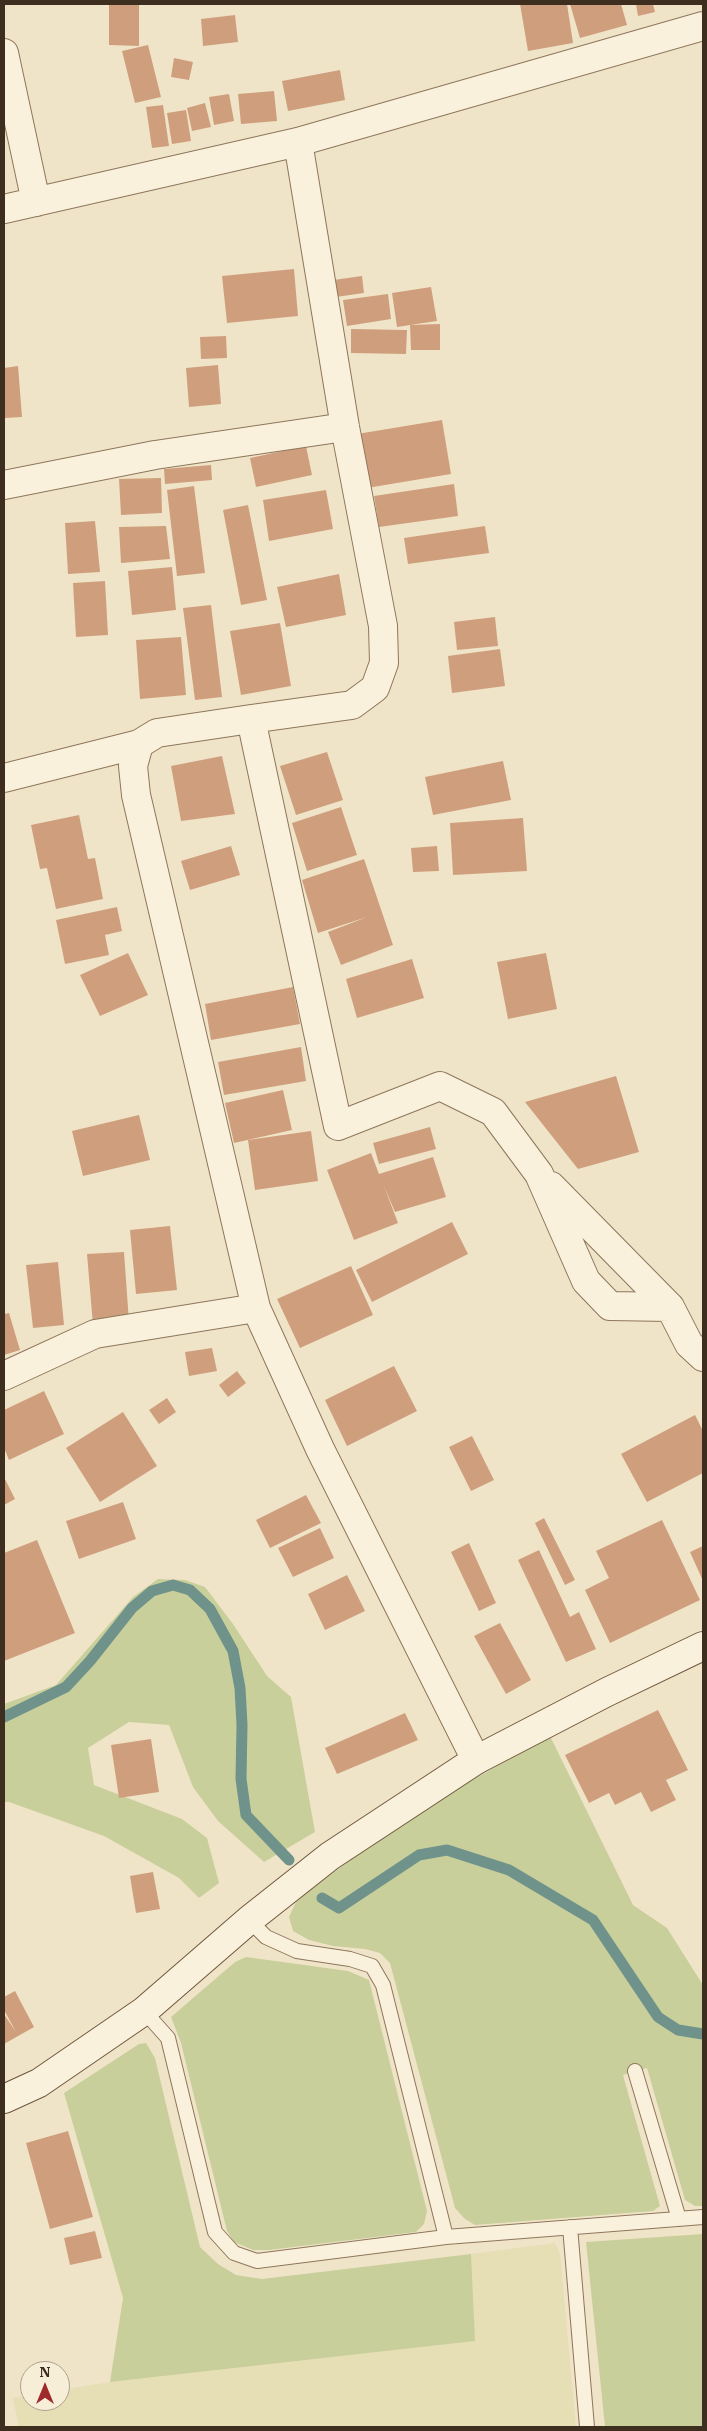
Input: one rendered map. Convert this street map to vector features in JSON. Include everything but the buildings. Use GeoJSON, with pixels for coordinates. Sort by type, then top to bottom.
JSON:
{"type":"FeatureCollection","features":[{"type":"Feature","properties":{"kind":"street"},"geometry":{"type":"LineString","coordinates":[[4,209],[298,142],[703,26]]}},
{"type":"Feature","properties":{"kind":"street"},"geometry":{"type":"LineString","coordinates":[[4,53],[36,202]]}},
{"type":"Feature","properties":{"kind":"street"},"geometry":{"type":"LineString","coordinates":[[4,778],[139,744],[157,733],[352,705],[375,688],[384,663],[383,626],[345,427],[298,142]]}},
{"type":"Feature","properties":{"kind":"street"},"geometry":{"type":"LineString","coordinates":[[4,485],[155,455],[345,427]]}},
{"type":"Feature","properties":{"kind":"street"},"geometry":{"type":"LineString","coordinates":[[251,719],[338,1126],[440,1086],[493,1112],[540,1174],[670,1308],[689,1344],[703,1357]]}},
{"type":"Feature","properties":{"kind":"street"},"geometry":{"type":"LineString","coordinates":[[139,744],[133,766],[136,796],[256,1308],[320,1449],[476,1760]]}},
{"type":"Feature","properties":{"kind":"street"},"geometry":{"type":"LineString","coordinates":[[540,1174],[586,1281],[610,1306],[670,1308]]}},
{"type":"Feature","properties":{"kind":"street"},"geometry":{"type":"LineString","coordinates":[[4,1376],[95,1334],[256,1308]]}},
{"type":"Feature","properties":{"kind":"street"},"geometry":{"type":"LineString","coordinates":[[4,2099],[39,2083],[144,2011],[249,1920],[330,1856],[476,1760],[607,1692],[703,1646]]}},
{"type":"Feature","properties":{"kind":"lane"},"geometry":{"type":"LineString","coordinates":[[249,1920],[266,1937],[297,1951],[350,1959],[372,1966],[383,1985],[446,2237]]}},
{"type":"Feature","properties":{"kind":"lane"},"geometry":{"type":"LineString","coordinates":[[144,2011],[168,2038],[214,2232],[234,2253],[257,2261],[446,2237],[703,2217]]}},
{"type":"Feature","properties":{"kind":"lane"},"geometry":{"type":"LineString","coordinates":[[635,2071],[679,2219]]}},
{"type":"Feature","properties":{"kind":"lane"},"geometry":{"type":"LineString","coordinates":[[570,2226],[587,2427]]}},
{"type":"Feature","properties":{"kind":"shaded area"},"geometry":{"type":"Polygon","coordinates":[[[555,2243],[560,2254],[576,2427],[19,2427],[13,2398],[20,2397],[20,2411],[70,2411],[70,2388],[110,2382],[474,2341],[471,2254],[555,2243]]]}},
{"type":"Feature","properties":{"kind":"green space"},"geometry":{"type":"Polygon","coordinates":[[[158,1579],[185,1580],[205,1587],[233,1624],[267,1676],[291,1697],[315,1832],[264,1862],[218,1821],[193,1787],[169,1725],[129,1722],[88,1748],[94,1785],[182,1819],[207,1838],[219,1883],[199,1898],[179,1878],[104,1836],[9,1802],[4,1802],[4,1704],[56,1685],[133,1597],[158,1579]]]}},
{"type":"Feature","properties":{"kind":"green space"},"geometry":{"type":"Polygon","coordinates":[[[550,1736],[633,1905],[667,1928],[703,1985],[703,2206],[695,2206],[685,2200],[647,2068],[623,2075],[660,2206],[653,2211],[475,2225],[465,2219],[455,2208],[390,1963],[380,1953],[365,1949],[333,1946],[309,1940],[293,1931],[289,1917],[296,1902],[306,1893],[376,1841],[433,1802],[550,1736]]]}},
{"type":"Feature","properties":{"kind":"green space"},"geometry":{"type":"Polygon","coordinates":[[[246,1957],[348,1971],[369,1980],[427,2211],[424,2224],[416,2232],[269,2250],[253,2250],[234,2242],[227,2231],[181,2043],[171,2017],[235,1962],[246,1957]]]}},
{"type":"Feature","properties":{"kind":"green space"},"geometry":{"type":"Polygon","coordinates":[[[146,2043],[155,2058],[200,2247],[218,2264],[236,2275],[262,2279],[471,2254],[475,2341],[110,2382],[123,2298],[64,2093],[139,2044],[146,2043]]]}},
{"type":"Feature","properties":{"kind":"green space"},"geometry":{"type":"Polygon","coordinates":[[[703,2234],[703,2427],[605,2427],[586,2242],[703,2234]]]}},
{"type":"Feature","properties":{"kind":"waterway"},"geometry":{"type":"LineString","coordinates":[[4,1717],[66,1687],[90,1661],[132,1608],[152,1591],[173,1585],[190,1590],[210,1609],[233,1651],[240,1688],[242,1725],[241,1779],[246,1815],[289,1860]]}},
{"type":"Feature","properties":{"kind":"waterway"},"geometry":{"type":"LineString","coordinates":[[322,1898],[339,1908],[419,1855],[447,1850],[509,1870],[593,1920],[658,2017],[678,2030],[703,2034]]}}]}
